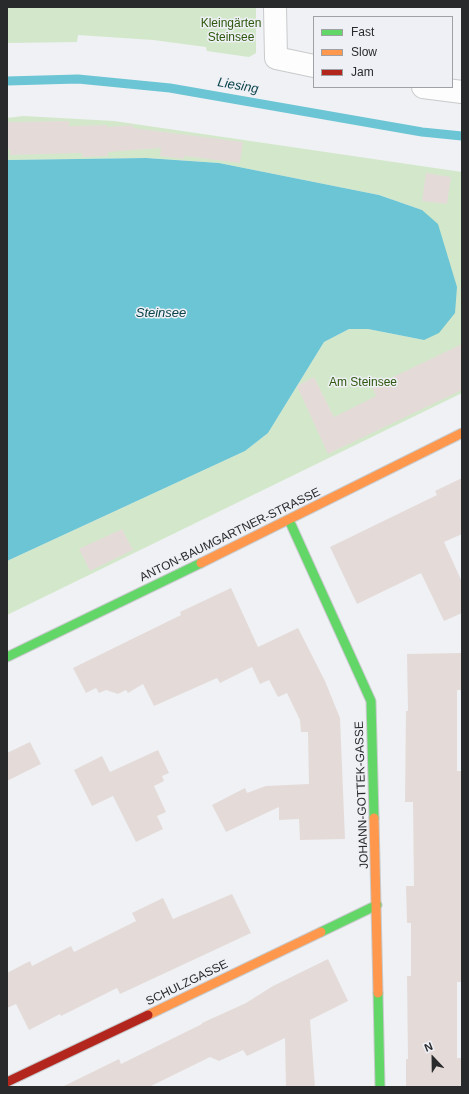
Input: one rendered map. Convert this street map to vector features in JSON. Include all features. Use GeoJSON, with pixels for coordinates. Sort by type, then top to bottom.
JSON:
{"type":"FeatureCollection","features":[{"type":"Feature","properties":{"kind":"street"},"geometry":{"type":"LineString","coordinates":[[275,7],[276,58],[313,66]]}},
{"type":"Feature","properties":{"kind":"street"},"geometry":{"type":"LineString","coordinates":[[431,88],[462,92]]}},
{"type":"Feature","properties":{"kind":"street","name":"ANTON-BAUMGARTNER-STRASSE"},"geometry":{"type":"LineString","coordinates":[[7,657],[289,520],[462,433]]}},
{"type":"Feature","properties":{"kind":"street","name":"JOHANN-GOTTEK-GASSE"},"geometry":{"type":"LineString","coordinates":[[289,520],[371,701],[377,905],[380,1087]]}},
{"type":"Feature","properties":{"kind":"street","name":"SCHULZGASSE"},"geometry":{"type":"LineString","coordinates":[[7,1082],[377,905]]}},
{"type":"Feature","properties":{"kind":"green space","name":"Kleingärten Steinsee"},"geometry":{"type":"Polygon","coordinates":[[[7,7],[256,7],[256,53],[249,57],[207,51],[206,47],[153,40],[78,35],[77,42],[7,43],[7,7]]]}},
{"type":"Feature","properties":{"kind":"green space","name":"Am Steinsee"},"geometry":{"type":"Polygon","coordinates":[[[23,116],[114,121],[462,172],[462,393],[7,615],[7,561],[245,451],[268,433],[324,342],[349,329],[368,329],[424,340],[422,210],[379,195],[219,163],[146,158],[7,160],[7,118],[23,116]]]}},
{"type":"Feature","properties":{"kind":"water","name":"Steinsee"},"geometry":{"type":"Polygon","coordinates":[[[146,158],[219,163],[379,195],[422,210],[438,224],[457,287],[455,313],[439,333],[424,340],[368,329],[349,329],[324,342],[268,433],[245,451],[7,561],[7,160],[146,158]]]}},
{"type":"Feature","properties":{"kind":"building"},"geometry":{"type":"Polygon","coordinates":[[[69,121],[69,126],[107,125],[107,127],[133,125],[133,128],[243,142],[240,163],[184,156],[184,159],[160,156],[161,148],[108,152],[108,156],[82,157],[82,153],[10,155],[10,149],[7,149],[7,122],[69,121]]]}},
{"type":"Feature","properties":{"kind":"building"},"geometry":{"type":"Polygon","coordinates":[[[426,173],[451,177],[447,204],[422,201],[426,173]]]}},
{"type":"Feature","properties":{"kind":"building"},"geometry":{"type":"Polygon","coordinates":[[[462,344],[462,390],[328,454],[297,386],[314,377],[334,417],[376,396],[372,387],[462,344]]]}},
{"type":"Feature","properties":{"kind":"building"},"geometry":{"type":"Polygon","coordinates":[[[462,478],[462,534],[444,542],[462,582],[462,613],[444,621],[421,573],[357,604],[330,547],[437,495],[435,491],[462,478]]]}},
{"type":"Feature","properties":{"kind":"building"},"geometry":{"type":"Polygon","coordinates":[[[122,529],[133,550],[90,571],[79,549],[122,529]]]}},
{"type":"Feature","properties":{"kind":"building"},"geometry":{"type":"Polygon","coordinates":[[[231,588],[258,647],[298,628],[325,681],[340,718],[345,839],[300,840],[299,819],[279,820],[279,807],[226,832],[212,805],[245,788],[247,793],[266,786],[309,784],[308,732],[301,732],[300,720],[287,693],[278,697],[269,680],[260,684],[252,667],[220,683],[217,678],[154,706],[143,684],[128,693],[126,690],[118,694],[106,690],[99,693],[96,688],[86,693],[73,668],[181,615],[180,612],[231,588]]]}},
{"type":"Feature","properties":{"kind":"building"},"geometry":{"type":"Polygon","coordinates":[[[462,653],[462,690],[457,690],[457,771],[462,771],[462,982],[457,982],[457,1058],[462,1058],[462,1087],[406,1087],[406,1059],[408,1059],[407,976],[411,976],[411,923],[407,923],[406,886],[414,886],[413,802],[405,802],[406,711],[408,711],[407,654],[462,653]]]}},
{"type":"Feature","properties":{"kind":"building"},"geometry":{"type":"Polygon","coordinates":[[[30,742],[41,764],[7,781],[7,753],[30,742]]]}},
{"type":"Feature","properties":{"kind":"building"},"geometry":{"type":"Polygon","coordinates":[[[158,750],[169,773],[162,776],[164,781],[154,786],[166,812],[157,816],[163,829],[136,842],[113,796],[92,806],[74,770],[102,756],[110,772],[158,750]]]}},
{"type":"Feature","properties":{"kind":"building"},"geometry":{"type":"Polygon","coordinates":[[[232,894],[251,933],[120,994],[117,988],[29,1030],[16,1004],[7,1008],[7,973],[30,961],[32,966],[71,946],[74,952],[136,921],[132,913],[163,898],[173,919],[232,894]]]}},
{"type":"Feature","properties":{"kind":"building"},"geometry":{"type":"Polygon","coordinates":[[[328,959],[348,1001],[310,1020],[315,1087],[286,1087],[285,1038],[247,1056],[243,1050],[219,1061],[210,1057],[149,1087],[62,1087],[119,1059],[121,1064],[202,1023],[246,1003],[273,986],[328,959]]]}},
{"type":"Feature","properties":{"kind":"waterway","name":"Liesing"},"geometry":{"type":"LineString","coordinates":[[7,81],[78,79],[170,88],[422,132],[462,136]]}},
{"type":"Feature","properties":{"kind":"traffic: fast"},"geometry":{"type":"LineString","coordinates":[[289,520],[371,701],[374,818]]}},
{"type":"Feature","properties":{"kind":"traffic: fast"},"geometry":{"type":"LineString","coordinates":[[7,657],[201,563]]}},
{"type":"Feature","properties":{"kind":"traffic: fast"},"geometry":{"type":"LineString","coordinates":[[321,932],[377,905]]}},
{"type":"Feature","properties":{"kind":"traffic: fast"},"geometry":{"type":"LineString","coordinates":[[378,993],[380,1087]]}},
{"type":"Feature","properties":{"kind":"traffic: slow"},"geometry":{"type":"LineString","coordinates":[[201,563],[462,433]]}},
{"type":"Feature","properties":{"kind":"traffic: slow"},"geometry":{"type":"LineString","coordinates":[[374,818],[378,993]]}},
{"type":"Feature","properties":{"kind":"traffic: slow"},"geometry":{"type":"LineString","coordinates":[[148,1015],[321,932]]}},
{"type":"Feature","properties":{"kind":"traffic: jam"},"geometry":{"type":"LineString","coordinates":[[7,1082],[148,1015]]}}]}
